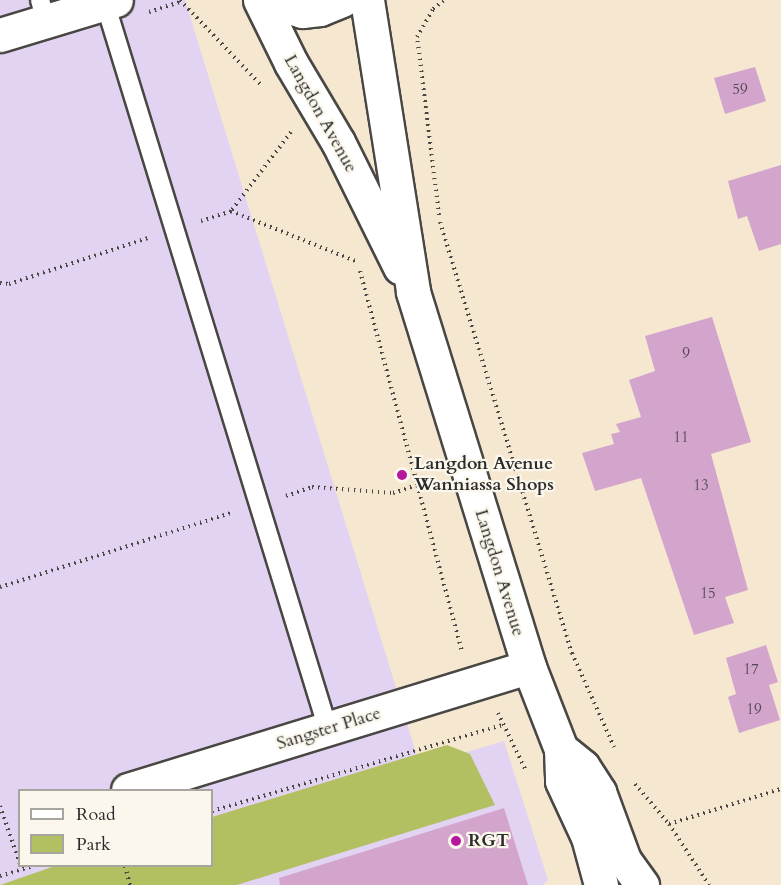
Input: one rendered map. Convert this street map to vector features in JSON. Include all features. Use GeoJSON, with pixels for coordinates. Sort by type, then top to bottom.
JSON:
{"type":"FeatureCollection","features":[{"type":"Feature","properties":{"kind":"street","name":"Langdon Avenue"},"geometry":{"type":"LineString","coordinates":[[260,0],[291,63],[338,142],[413,292]]}},
{"type":"Feature","properties":{"kind":"street"},"geometry":{"type":"LineString","coordinates":[[268,0],[302,11],[321,9],[342,0]]}},
{"type":"Feature","properties":{"kind":"street","name":"Langdon Avenue"},"geometry":{"type":"LineString","coordinates":[[368,0],[413,292],[529,668],[561,749],[561,781],[588,837],[601,885]]}},
{"type":"Feature","properties":{"kind":"street"},"geometry":{"type":"LineString","coordinates":[[0,35],[43,11],[110,2]]}},
{"type":"Feature","properties":{"kind":"street","name":"Sangster Place"},"geometry":{"type":"LineString","coordinates":[[131,789],[529,668]]}},
{"type":"Feature","properties":{"kind":"street","name":"Langdon Avenue"},"geometry":{"type":"LineString","coordinates":[[561,749],[583,767],[598,792],[624,860],[642,885]]}},
{"type":"Feature","properties":{"kind":"lane"},"geometry":{"type":"LineString","coordinates":[[110,2],[174,230],[328,729]]}},
{"type":"Feature","properties":{"kind":"path"},"geometry":{"type":"LineString","coordinates":[[180,0],[268,94]]}},
{"type":"Feature","properties":{"kind":"path"},"geometry":{"type":"LineString","coordinates":[[444,0],[434,9],[417,37],[440,224],[572,653],[616,750]]}},
{"type":"Feature","properties":{"kind":"path"},"geometry":{"type":"LineString","coordinates":[[290,123],[299,138]]}},
{"type":"Feature","properties":{"kind":"path"},"geometry":{"type":"LineString","coordinates":[[0,283],[9,284],[231,211],[293,129]]}},
{"type":"Feature","properties":{"kind":"path"},"geometry":{"type":"LineString","coordinates":[[231,211],[358,262]]}},
{"type":"Feature","properties":{"kind":"path"},"geometry":{"type":"LineString","coordinates":[[356,255],[463,655]]}},
{"type":"Feature","properties":{"kind":"path"},"geometry":{"type":"LineString","coordinates":[[0,587],[312,487],[393,493],[417,485]]}},
{"type":"Feature","properties":{"kind":"path"},"geometry":{"type":"LineString","coordinates":[[213,811],[505,724]]}},
{"type":"Feature","properties":{"kind":"path"},"geometry":{"type":"LineString","coordinates":[[628,776],[669,824],[710,885]]}},
{"type":"Feature","properties":{"kind":"path"},"geometry":{"type":"LineString","coordinates":[[669,824],[781,789]]}},
{"type":"Feature","properties":{"kind":"path"},"geometry":{"type":"LineString","coordinates":[[0,806],[18,860]]}},
{"type":"Feature","properties":{"kind":"path"},"geometry":{"type":"LineString","coordinates":[[0,876],[18,867]]}},
{"type":"Feature","properties":{"kind":"path"},"geometry":{"type":"LineString","coordinates":[[125,867],[130,885]]}},
{"type":"Feature","properties":{"kind":"shaded area"},"geometry":{"type":"Polygon","coordinates":[[[0,0],[185,0],[420,766],[504,741],[548,880],[543,885],[144,885],[213,867],[213,789],[18,789],[18,867],[60,867],[0,885],[0,0]]]}},
{"type":"Feature","properties":{"kind":"green space"},"geometry":{"type":"Polygon","coordinates":[[[447,745],[470,754],[495,805],[237,885],[0,885],[52,867],[213,867],[213,817],[447,745]]]}},
{"type":"Feature","properties":{"kind":"building"},"geometry":{"type":"Polygon","coordinates":[[[755,67],[766,101],[725,114],[714,78],[755,67]]]}},
{"type":"Feature","properties":{"kind":"building"},"geometry":{"type":"Polygon","coordinates":[[[781,165],[781,244],[759,251],[747,216],[738,219],[728,181],[781,165]]]}},
{"type":"Feature","properties":{"kind":"building"},"geometry":{"type":"Polygon","coordinates":[[[712,317],[751,442],[711,454],[748,590],[725,597],[734,623],[694,635],[641,478],[595,491],[582,453],[614,444],[611,434],[620,432],[616,424],[641,417],[629,380],[655,371],[645,336],[712,317]]]}},
{"type":"Feature","properties":{"kind":"building"},"geometry":{"type":"Polygon","coordinates":[[[766,645],[778,682],[769,685],[780,720],[739,733],[728,697],[736,694],[726,658],[766,645]]]}},
{"type":"Feature","properties":{"kind":"building","name":"RGT"},"geometry":{"type":"Polygon","coordinates":[[[504,808],[528,885],[280,885],[279,878],[504,808]]]}},
{"type":"Feature","properties":{"kind":"place","name":"Langdon Avenue Wanniassa Shops"},"geometry":{"type":"Point","coordinates":[402,475]}},
{"type":"Feature","properties":{"kind":"place","name":"RGT"},"geometry":{"type":"Point","coordinates":[456,841]}}]}
